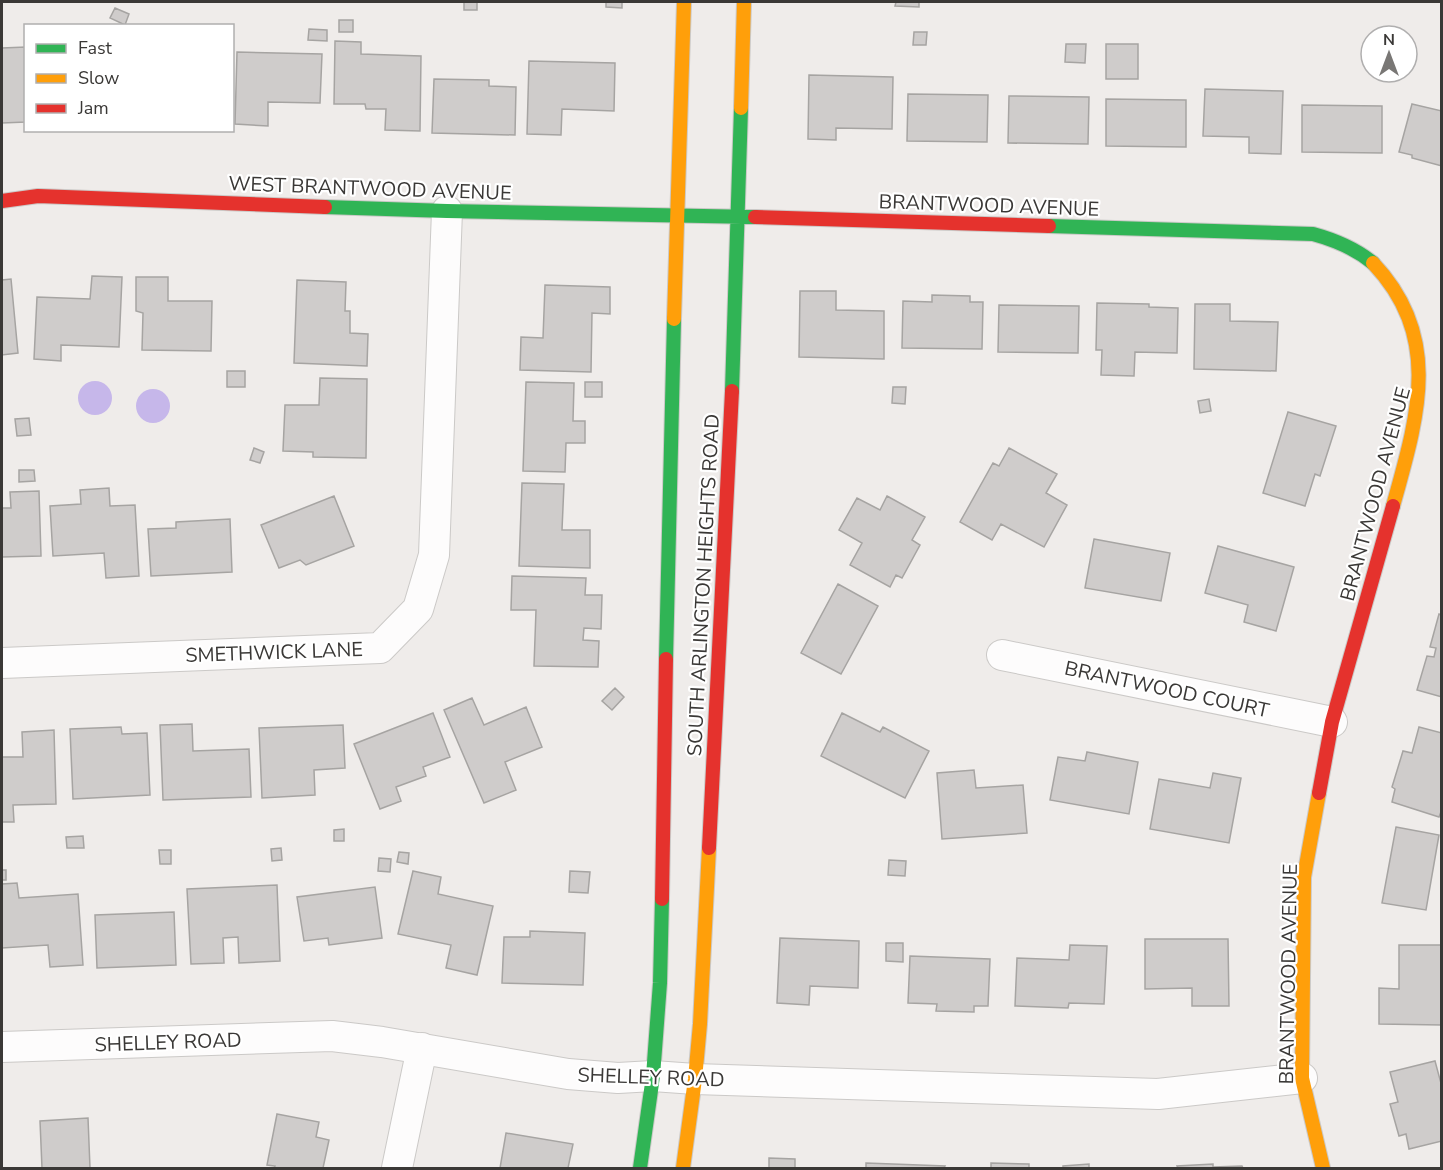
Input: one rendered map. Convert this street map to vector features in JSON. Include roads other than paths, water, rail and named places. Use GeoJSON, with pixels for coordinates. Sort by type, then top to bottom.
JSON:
{"type":"FeatureCollection","features":[{"type":"Feature","properties":{"kind":"main road","name":"SOUTH ARLINGTON HEIGHTS ROAD"},"geometry":{"type":"LineString","coordinates":[[640,1168],[653,1076],[660,982],[670,410],[684,2]]}},
{"type":"Feature","properties":{"kind":"main road","name":"SOUTH ARLINGTON HEIGHTS ROAD"},"geometry":{"type":"LineString","coordinates":[[683,1168],[700,1024],[731,409],[744,2]]}},
{"type":"Feature","properties":{"kind":"main road","name":"WEST BRANTWOOD AVENUE"},"geometry":{"type":"LineString","coordinates":[[2,201],[38,196],[447,211],[738,217]]}},
{"type":"Feature","properties":{"kind":"main road","name":"BRANTWOOD AVENUE"},"geometry":{"type":"LineString","coordinates":[[738,217],[1313,234],[1334,240],[1373,262],[1402,296],[1414,316],[1421,339],[1425,362],[1425,386],[1332,722],[1304,878],[1302,1078],[1323,1168]]}},
{"type":"Feature","properties":{"kind":"street","name":"SMETHWICK LANE"},"geometry":{"type":"LineString","coordinates":[[2,663],[380,648],[418,609],[435,555],[447,211]]}},
{"type":"Feature","properties":{"kind":"street","name":"BRANTWOOD COURT"},"geometry":{"type":"LineString","coordinates":[[1002,655],[1332,722]]}},
{"type":"Feature","properties":{"kind":"street","name":"SHELLEY ROAD"},"geometry":{"type":"LineString","coordinates":[[2,1047],[332,1036],[422,1048],[568,1074],[618,1078],[653,1076],[1158,1094],[1302,1078]]}},
{"type":"Feature","properties":{"kind":"street"},"geometry":{"type":"LineString","coordinates":[[397,1168],[422,1048]]}}]}
